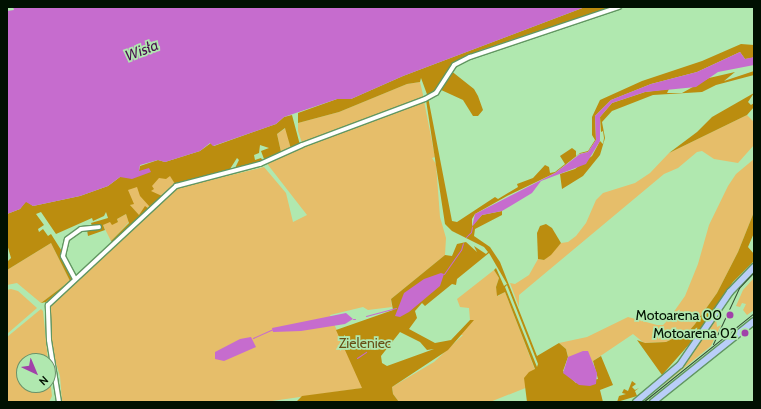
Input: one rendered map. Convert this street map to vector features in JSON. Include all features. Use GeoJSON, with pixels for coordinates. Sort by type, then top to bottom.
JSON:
{"type":"FeatureCollection","features":[{"type":"Feature","properties":{"kind":"main road"},"geometry":{"type":"LineString","coordinates":[[636,402],[680,365],[730,292],[754,267]]}},
{"type":"Feature","properties":{"kind":"main road"},"geometry":{"type":"LineString","coordinates":[[653,402],[754,321]]}},
{"type":"Feature","properties":{"kind":"street"},"geometry":{"type":"LineString","coordinates":[[59,402],[47,308],[52,300],[176,186],[260,164],[302,145],[425,100],[436,93],[454,66],[470,57],[619,7]]}},
{"type":"Feature","properties":{"kind":"street"},"geometry":{"type":"LineString","coordinates":[[75,279],[63,256],[67,239],[82,228],[99,228]]}},
{"type":"Feature","properties":{"kind":"shaded area"},"geometry":{"type":"Polygon","coordinates":[[[420,82],[424,99],[302,143],[298,131],[298,123],[339,112],[407,84],[420,82]]]}},
{"type":"Feature","properties":{"kind":"shaded area"},"geometry":{"type":"Polygon","coordinates":[[[424,101],[435,157],[432,158],[436,164],[440,217],[446,238],[445,255],[391,299],[392,307],[368,310],[363,307],[330,315],[363,388],[265,402],[62,402],[60,376],[56,364],[56,353],[53,353],[52,351],[49,310],[53,302],[177,188],[264,167],[286,193],[293,222],[307,215],[265,161],[424,101]]]}},
{"type":"Feature","properties":{"kind":"shaded area"},"geometry":{"type":"Polygon","coordinates":[[[747,115],[754,122],[754,145],[738,163],[714,159],[702,151],[697,152],[678,168],[664,174],[519,295],[519,307],[510,283],[515,284],[529,275],[538,259],[544,260],[561,243],[568,242],[576,236],[586,223],[596,200],[603,193],[635,183],[650,173],[669,153],[747,115]]]}},
{"type":"Feature","properties":{"kind":"shaded area"},"geometry":{"type":"Polygon","coordinates":[[[286,128],[291,149],[281,152],[277,134],[286,128]]]}},
{"type":"Feature","properties":{"kind":"shaded area"},"geometry":{"type":"Polygon","coordinates":[[[754,159],[754,212],[738,252],[717,293],[695,324],[689,331],[666,342],[644,343],[633,334],[593,361],[576,383],[566,349],[559,343],[587,337],[628,317],[657,325],[663,325],[685,296],[698,264],[709,225],[728,186],[736,174],[754,159]]]}},
{"type":"Feature","properties":{"kind":"shaded area"},"geometry":{"type":"Polygon","coordinates":[[[167,169],[175,184],[140,217],[130,205],[133,203],[127,190],[167,169]]]}},
{"type":"Feature","properties":{"kind":"shaded area"},"geometry":{"type":"Polygon","coordinates":[[[126,214],[129,222],[111,241],[103,225],[110,221],[118,222],[117,219],[126,214]]]}},
{"type":"Feature","properties":{"kind":"shaded area"},"geometry":{"type":"Polygon","coordinates":[[[51,243],[70,281],[41,303],[17,283],[7,285],[7,270],[51,243]]]}},
{"type":"Feature","properties":{"kind":"shaded area"},"geometry":{"type":"Polygon","coordinates":[[[494,270],[499,278],[496,287],[498,296],[505,292],[535,370],[528,387],[490,402],[399,402],[393,394],[392,387],[434,362],[463,335],[459,335],[473,320],[470,320],[469,308],[460,307],[457,299],[494,270]]]}},
{"type":"Feature","properties":{"kind":"shaded area"},"geometry":{"type":"Polygon","coordinates":[[[754,278],[754,310],[747,315],[743,310],[746,304],[742,303],[740,307],[736,306],[743,290],[754,278]]]}},
{"type":"Feature","properties":{"kind":"shaded area"},"geometry":{"type":"Polygon","coordinates":[[[11,289],[18,291],[37,308],[7,334],[7,290],[11,289]]]}},
{"type":"Feature","properties":{"kind":"shaded area"},"geometry":{"type":"Polygon","coordinates":[[[41,309],[43,311],[47,353],[16,353],[16,393],[52,393],[49,402],[7,402],[7,337],[41,309]]]}},
{"type":"Feature","properties":{"kind":"shaded area"},"geometry":{"type":"Polygon","coordinates":[[[716,318],[717,327],[721,325],[711,346],[662,386],[681,367],[706,332],[714,334],[709,327],[716,318]]]}},
{"type":"Feature","properties":{"kind":"green space"},"geometry":{"type":"Polygon","coordinates":[[[585,7],[611,7],[481,50],[466,57],[450,70],[474,89],[483,110],[478,116],[473,116],[463,100],[439,89],[428,97],[421,78],[420,82],[407,84],[339,112],[298,123],[298,113],[337,99],[351,99],[403,76],[585,7]]]}},
{"type":"Feature","properties":{"kind":"green space","name":"Zieleniec"},"geometry":{"type":"Polygon","coordinates":[[[741,44],[754,45],[754,57],[752,58],[745,59],[740,52],[697,72],[651,84],[611,100],[595,116],[596,140],[588,152],[579,154],[555,173],[507,196],[475,214],[472,219],[472,226],[482,215],[502,211],[502,215],[475,229],[474,236],[490,247],[500,262],[537,356],[559,343],[566,349],[568,357],[563,371],[576,383],[598,379],[593,361],[601,356],[613,385],[600,390],[603,402],[527,402],[524,378],[529,372],[535,369],[505,292],[497,296],[496,287],[499,278],[494,270],[496,268],[504,286],[507,284],[489,253],[457,279],[456,285],[452,284],[425,306],[422,303],[415,311],[417,318],[409,329],[435,343],[451,340],[470,320],[474,320],[448,350],[392,387],[393,394],[399,402],[296,402],[302,396],[362,388],[336,330],[393,310],[391,299],[445,255],[452,256],[457,244],[466,242],[477,252],[474,246],[486,254],[488,252],[484,247],[452,231],[445,224],[426,100],[428,97],[452,221],[457,222],[495,197],[498,199],[518,187],[517,184],[533,178],[545,165],[549,167],[550,173],[555,172],[565,164],[560,156],[572,148],[576,151],[576,156],[580,153],[588,151],[595,140],[592,135],[592,117],[600,100],[642,81],[702,61],[741,44]],[[507,285],[505,287],[537,367],[538,364],[507,285]],[[400,332],[381,356],[382,363],[387,366],[434,349],[427,350],[420,342],[400,332]]]}},
{"type":"Feature","properties":{"kind":"green space"},"geometry":{"type":"Polygon","coordinates":[[[754,71],[754,75],[716,85],[702,92],[653,95],[612,111],[602,122],[605,138],[600,155],[583,176],[562,189],[560,174],[575,169],[592,156],[600,141],[603,144],[604,138],[603,131],[601,132],[600,117],[612,103],[645,92],[669,89],[667,93],[682,93],[709,78],[735,72],[724,81],[754,71]]]}},
{"type":"Feature","properties":{"kind":"green space"},"geometry":{"type":"Polygon","coordinates":[[[754,93],[748,102],[751,105],[754,103],[754,107],[747,115],[669,153],[697,132],[712,117],[754,93]]]}},
{"type":"Feature","properties":{"kind":"green space"},"geometry":{"type":"Polygon","coordinates":[[[292,115],[300,145],[291,149],[285,128],[277,134],[281,152],[264,159],[261,151],[269,148],[260,145],[259,153],[254,155],[255,160],[261,158],[263,161],[235,168],[239,160],[237,158],[230,169],[175,184],[170,176],[166,179],[159,178],[152,186],[154,189],[151,191],[162,196],[150,207],[140,196],[137,187],[128,190],[134,204],[130,205],[139,215],[145,206],[149,209],[113,243],[111,241],[129,223],[126,214],[117,219],[118,222],[112,225],[110,222],[103,225],[105,230],[88,236],[87,230],[93,229],[91,223],[108,218],[106,212],[104,216],[93,221],[92,218],[56,234],[41,212],[36,214],[44,225],[38,229],[39,232],[43,229],[48,236],[51,234],[63,253],[62,260],[72,280],[46,302],[41,303],[70,281],[51,243],[7,270],[7,262],[11,258],[7,244],[7,214],[20,209],[26,201],[33,206],[80,196],[108,186],[120,177],[128,177],[139,171],[140,166],[158,160],[165,162],[200,151],[211,143],[214,146],[276,124],[284,117],[292,115]]]}},
{"type":"Feature","properties":{"kind":"green space"},"geometry":{"type":"Polygon","coordinates":[[[754,212],[754,233],[748,247],[754,254],[754,261],[733,282],[693,340],[662,375],[637,340],[645,343],[666,342],[689,331],[717,293],[738,252],[754,212]]]}},
{"type":"Feature","properties":{"kind":"green space"},"geometry":{"type":"Polygon","coordinates":[[[546,224],[552,228],[561,243],[551,255],[544,260],[538,259],[537,233],[540,226],[546,224]]]}},
{"type":"Feature","properties":{"kind":"green space"},"geometry":{"type":"Polygon","coordinates":[[[632,381],[636,384],[632,387],[635,390],[639,388],[635,391],[637,396],[617,402],[619,396],[626,394],[622,393],[624,389],[628,391],[632,381]]]}},
{"type":"Feature","properties":{"kind":"water","name":"Wisła"},"geometry":{"type":"Polygon","coordinates":[[[13,7],[585,7],[403,76],[351,99],[337,99],[284,117],[276,124],[213,146],[210,143],[200,151],[165,162],[158,160],[140,165],[139,171],[149,168],[151,172],[132,179],[120,177],[108,186],[80,196],[33,206],[26,202],[20,209],[7,214],[7,11],[14,10],[13,7]]]}},
{"type":"Feature","properties":{"kind":"water"},"geometry":{"type":"Polygon","coordinates":[[[740,52],[745,59],[754,57],[754,65],[718,72],[696,87],[645,92],[612,103],[600,117],[600,141],[586,164],[541,181],[532,193],[502,211],[482,215],[472,227],[475,214],[555,173],[580,154],[588,152],[596,140],[595,116],[611,100],[651,84],[697,72],[740,52]]]}},
{"type":"Feature","properties":{"kind":"water"},"geometry":{"type":"Polygon","coordinates":[[[441,273],[444,274],[440,286],[409,312],[400,317],[395,316],[404,293],[424,279],[441,273]]]}},
{"type":"Feature","properties":{"kind":"water"},"geometry":{"type":"Polygon","coordinates":[[[346,313],[353,319],[345,324],[301,331],[273,332],[272,328],[346,313]]]}},
{"type":"Feature","properties":{"kind":"water"},"geometry":{"type":"Polygon","coordinates":[[[251,337],[256,347],[224,361],[215,359],[215,352],[240,339],[251,337]]]}},
{"type":"Feature","properties":{"kind":"water"},"geometry":{"type":"Polygon","coordinates":[[[583,351],[588,351],[597,373],[596,384],[590,386],[579,385],[563,373],[568,357],[583,351]]]}},
{"type":"Feature","properties":{"kind":"waterway"},"geometry":{"type":"LineString","coordinates":[[466,237],[471,232],[472,227]]}},
{"type":"Feature","properties":{"kind":"waterway"},"geometry":{"type":"LineString","coordinates":[[444,274],[461,250],[463,243]]}},
{"type":"Feature","properties":{"kind":"waterway"},"geometry":{"type":"LineString","coordinates":[[366,316],[396,308]]}},
{"type":"Feature","properties":{"kind":"waterway"},"geometry":{"type":"LineString","coordinates":[[253,338],[273,329]]}},
{"type":"Feature","properties":{"kind":"waterway"},"geometry":{"type":"LineString","coordinates":[[357,358],[366,352]]}},
{"type":"Feature","properties":{"kind":"tram line"},"geometry":{"type":"LineString","coordinates":[[713,344],[739,288],[754,272]]}},
{"type":"Feature","properties":{"kind":"tram line"},"geometry":{"type":"LineString","coordinates":[[643,402],[754,313]]}},
{"type":"Feature","properties":{"kind":"place","name":"Motoarena 00"},"geometry":{"type":"Point","coordinates":[730,315]}},
{"type":"Feature","properties":{"kind":"place","name":"Motoarena 02"},"geometry":{"type":"Point","coordinates":[745,333]}}]}
